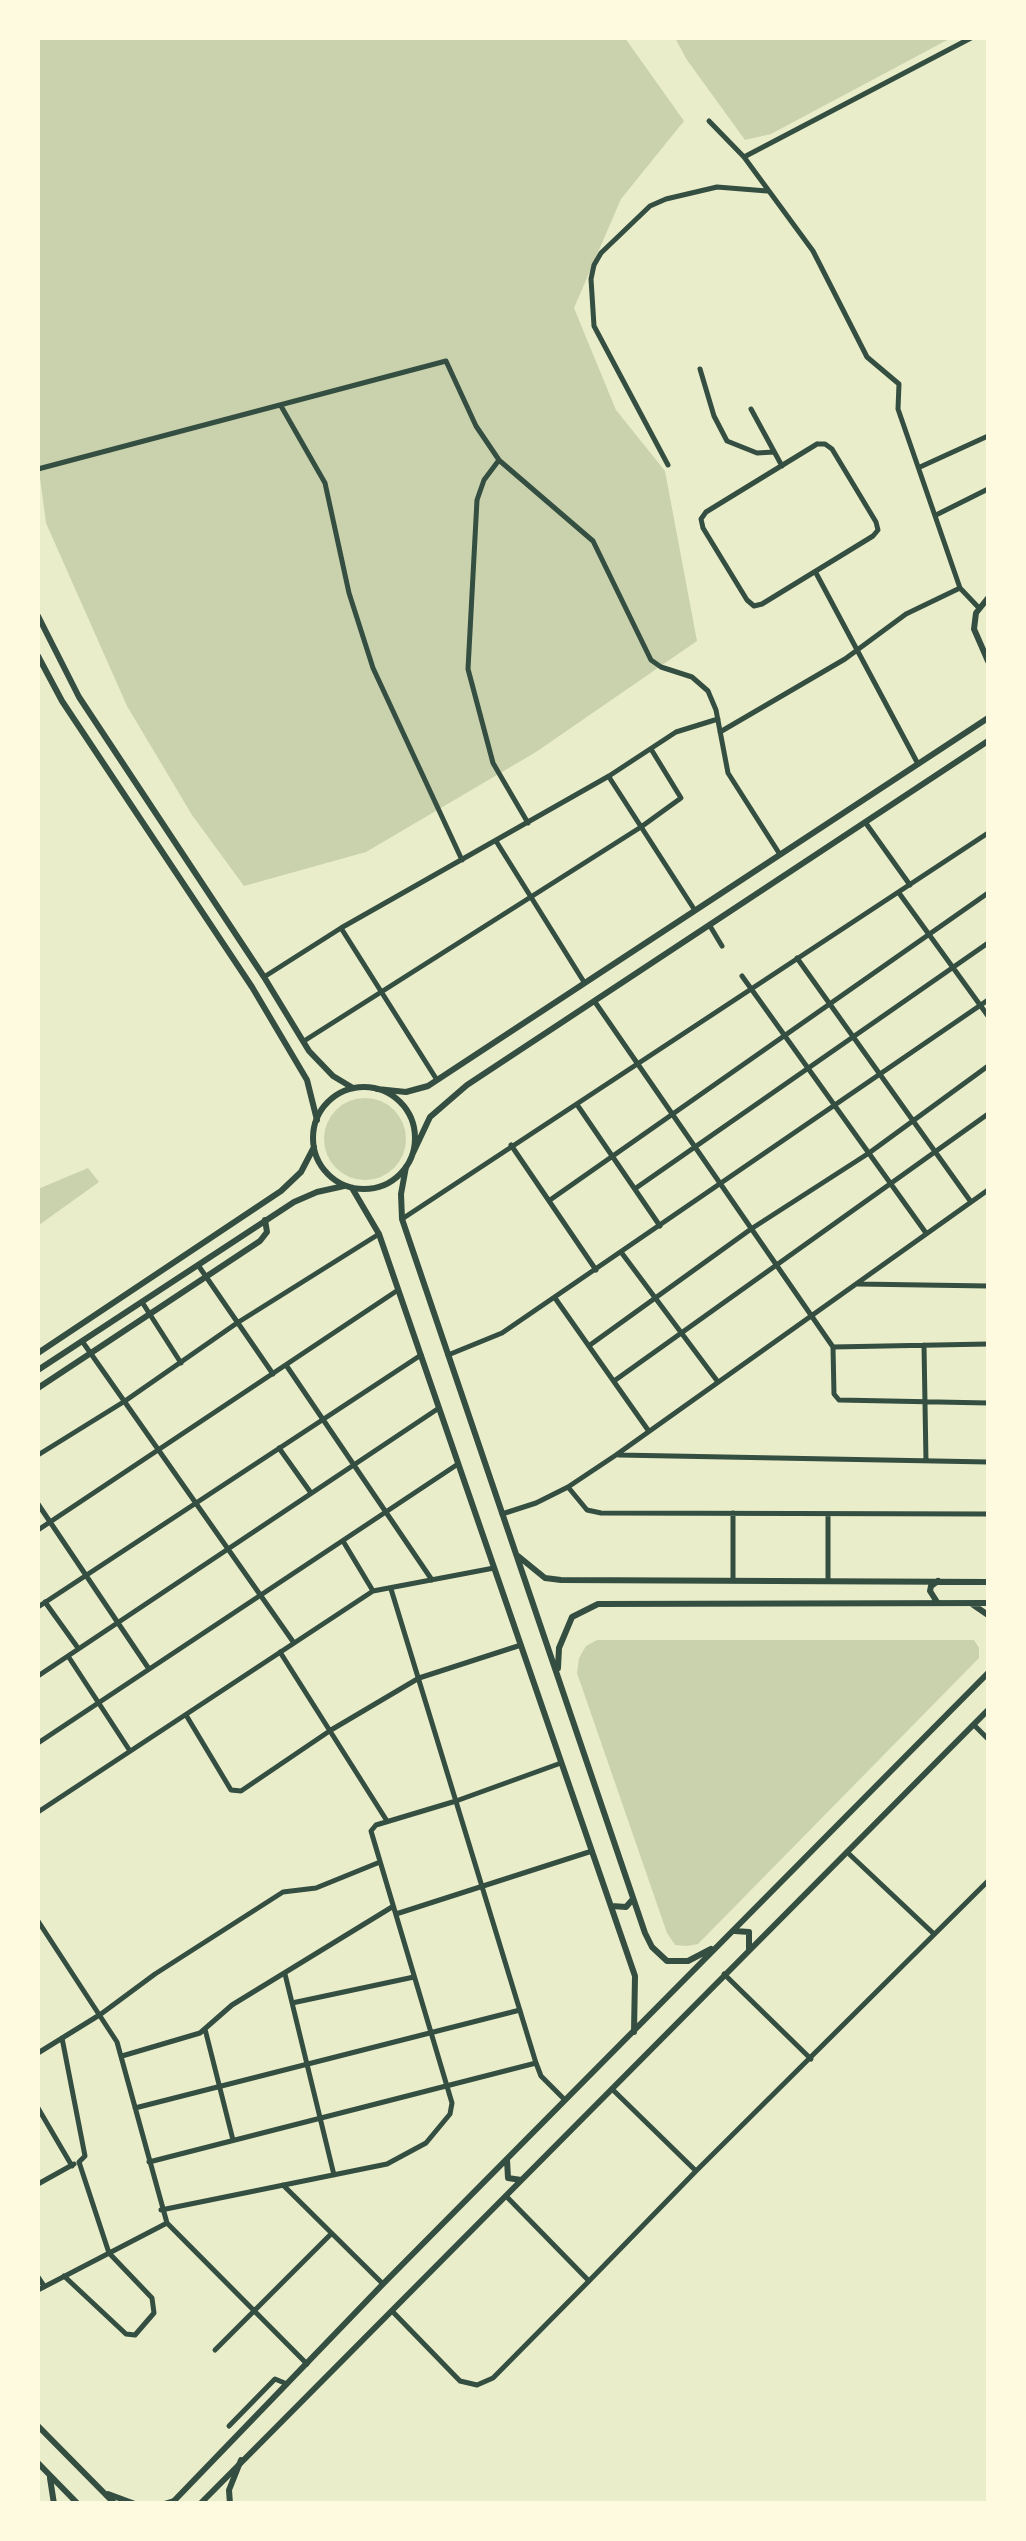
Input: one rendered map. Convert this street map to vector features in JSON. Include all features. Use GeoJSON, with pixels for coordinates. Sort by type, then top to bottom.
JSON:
{"type":"FeatureCollection","features":[{"type":"Feature","properties":{"kind":"street"},"geometry":{"type":"LineString","coordinates":[[744,157],[971,38]]}},
{"type":"Feature","properties":{"kind":"street"},"geometry":{"type":"LineString","coordinates":[[710,121],[744,157],[813,251],[867,357],[900,384],[898,409],[960,588],[979,608]]}},
{"type":"Feature","properties":{"kind":"street"},"geometry":{"type":"LineString","coordinates":[[668,466],[594,326],[594,265],[600,253],[650,206],[666,199],[717,187],[769,192]]}},
{"type":"Feature","properties":{"kind":"street"},"geometry":{"type":"LineString","coordinates":[[38,470],[446,361],[476,426],[500,460],[593,541],[650,660],[699,682],[713,701],[728,774],[779,853]]}},
{"type":"Feature","properties":{"kind":"street"},"geometry":{"type":"LineString","coordinates":[[700,369],[714,416],[727,441],[757,453],[774,452]]}},
{"type":"Feature","properties":{"kind":"street"},"geometry":{"type":"LineString","coordinates":[[280,406],[325,484],[349,593],[373,668],[462,860]]}},
{"type":"Feature","properties":{"kind":"street"},"geometry":{"type":"LineString","coordinates":[[752,409],[782,466]]}},
{"type":"Feature","properties":{"kind":"street"},"geometry":{"type":"LineString","coordinates":[[920,466],[988,436]]}},
{"type":"Feature","properties":{"kind":"street"},"geometry":{"type":"LineString","coordinates":[[816,444],[829,446],[878,526],[873,536],[754,606],[746,600],[702,524],[706,512],[782,466],[816,444]]}},
{"type":"Feature","properties":{"kind":"street"},"geometry":{"type":"LineString","coordinates":[[500,460],[484,480],[477,500],[468,669],[493,763],[528,823]]}},
{"type":"Feature","properties":{"kind":"street"},"geometry":{"type":"LineString","coordinates":[[936,514],[988,488]]}},
{"type":"Feature","properties":{"kind":"street"},"geometry":{"type":"LineString","coordinates":[[815,572],[918,764]]}},
{"type":"Feature","properties":{"kind":"street"},"geometry":{"type":"LineString","coordinates":[[720,732],[858,650],[906,614],[960,588]]}},
{"type":"Feature","properties":{"kind":"street"},"geometry":{"type":"LineString","coordinates":[[988,598],[979,608],[974,628],[988,661]]}},
{"type":"Feature","properties":{"kind":"street"},"geometry":{"type":"LineString","coordinates":[[38,616],[79,697],[304,1041],[324,1069],[353,1088],[416,1090],[437,1080],[988,718]]}},
{"type":"Feature","properties":{"kind":"street"},"geometry":{"type":"LineString","coordinates":[[38,656],[62,702],[252,987],[308,1080],[316,1120],[314,1147],[301,1172],[281,1191],[38,1352]]}},
{"type":"Feature","properties":{"kind":"street"},"geometry":{"type":"LineString","coordinates":[[264,977],[340,928],[609,776],[676,732],[718,719]]}},
{"type":"Feature","properties":{"kind":"street"},"geometry":{"type":"LineString","coordinates":[[724,1939],[688,1961],[667,1961],[652,1947],[402,1219],[400,1194],[406,1167],[430,1117],[442,1103],[988,741]]}},
{"type":"Feature","properties":{"kind":"street"},"geometry":{"type":"LineString","coordinates":[[304,1041],[642,827],[681,798],[650,749]]}},
{"type":"Feature","properties":{"kind":"street"},"geometry":{"type":"LineString","coordinates":[[609,776],[694,909]]}},
{"type":"Feature","properties":{"kind":"street"},"geometry":{"type":"LineString","coordinates":[[865,822],[910,885]]}},
{"type":"Feature","properties":{"kind":"street"},"geometry":{"type":"LineString","coordinates":[[402,1219],[988,833]]}},
{"type":"Feature","properties":{"kind":"street"},"geometry":{"type":"LineString","coordinates":[[496,841],[584,982]]}},
{"type":"Feature","properties":{"kind":"street"},"geometry":{"type":"LineString","coordinates":[[899,892],[988,1016]]}},
{"type":"Feature","properties":{"kind":"street"},"geometry":{"type":"LineString","coordinates":[[550,1200],[988,892]]}},
{"type":"Feature","properties":{"kind":"street"},"geometry":{"type":"LineString","coordinates":[[710,926],[722,946]]}},
{"type":"Feature","properties":{"kind":"street"},"geometry":{"type":"LineString","coordinates":[[340,928],[437,1080]]}},
{"type":"Feature","properties":{"kind":"street"},"geometry":{"type":"LineString","coordinates":[[636,1188],[988,943]]}},
{"type":"Feature","properties":{"kind":"street"},"geometry":{"type":"LineString","coordinates":[[798,958],[971,1202]]}},
{"type":"Feature","properties":{"kind":"street"},"geometry":{"type":"LineString","coordinates":[[742,976],[926,1233]]}},
{"type":"Feature","properties":{"kind":"street"},"geometry":{"type":"LineString","coordinates":[[448,1355],[502,1333],[988,1000]]}},
{"type":"Feature","properties":{"kind":"street"},"geometry":{"type":"LineString","coordinates":[[595,1002],[833,1348],[834,1394],[839,1400],[988,1403]]}},
{"type":"Feature","properties":{"kind":"street"},"geometry":{"type":"LineString","coordinates":[[590,1345],[988,1066]]}},
{"type":"Feature","properties":{"kind":"street"},"geometry":{"type":"LineString","coordinates":[[316,1120],[328,1102],[353,1088]]}},
{"type":"Feature","properties":{"kind":"street"},"geometry":{"type":"LineString","coordinates":[[378,1089],[396,1098],[409,1114],[415,1133],[413,1153]]}},
{"type":"Feature","properties":{"kind":"street"},"geometry":{"type":"LineString","coordinates":[[578,1106],[660,1226]]}},
{"type":"Feature","properties":{"kind":"street"},"geometry":{"type":"LineString","coordinates":[[614,1380],[988,1114]]}},
{"type":"Feature","properties":{"kind":"street"},"geometry":{"type":"LineString","coordinates":[[511,1145],[596,1270]]}},
{"type":"Feature","properties":{"kind":"street"},"geometry":{"type":"LineString","coordinates":[[314,1147],[324,1170],[348,1187],[379,1234],[635,1976],[634,2033]]}},
{"type":"Feature","properties":{"kind":"street"},"geometry":{"type":"LineString","coordinates":[[38,1370],[304,1196],[348,1187],[370,1189],[386,1184],[406,1167]]}},
{"type":"Feature","properties":{"kind":"street"},"geometry":{"type":"LineString","coordinates":[[502,1514],[568,1487],[616,1455],[988,1190]]}},
{"type":"Feature","properties":{"kind":"street"},"geometry":{"type":"LineString","coordinates":[[38,1388],[265,1237],[265,1220]]}},
{"type":"Feature","properties":{"kind":"street"},"geometry":{"type":"LineString","coordinates":[[38,1455],[379,1234]]}},
{"type":"Feature","properties":{"kind":"street"},"geometry":{"type":"LineString","coordinates":[[621,1252],[718,1382]]}},
{"type":"Feature","properties":{"kind":"street"},"geometry":{"type":"LineString","coordinates":[[198,1264],[273,1374]]}},
{"type":"Feature","properties":{"kind":"street"},"geometry":{"type":"LineString","coordinates":[[855,1284],[988,1286]]}},
{"type":"Feature","properties":{"kind":"street"},"geometry":{"type":"LineString","coordinates":[[38,1530],[398,1290]]}},
{"type":"Feature","properties":{"kind":"street"},"geometry":{"type":"LineString","coordinates":[[555,1298],[649,1432]]}},
{"type":"Feature","properties":{"kind":"street"},"geometry":{"type":"LineString","coordinates":[[142,1302],[181,1362]]}},
{"type":"Feature","properties":{"kind":"street"},"geometry":{"type":"LineString","coordinates":[[82,1341],[294,1643]]}},
{"type":"Feature","properties":{"kind":"street"},"geometry":{"type":"LineString","coordinates":[[833,1348],[988,1344]]}},
{"type":"Feature","properties":{"kind":"street"},"geometry":{"type":"LineString","coordinates":[[924,1346],[926,1460]]}},
{"type":"Feature","properties":{"kind":"street"},"geometry":{"type":"LineString","coordinates":[[78,1648],[40,1605],[420,1355]]}},
{"type":"Feature","properties":{"kind":"street"},"geometry":{"type":"LineString","coordinates":[[286,1365],[432,1580]]}},
{"type":"Feature","properties":{"kind":"street"},"geometry":{"type":"LineString","coordinates":[[38,1676],[439,1408]]}},
{"type":"Feature","properties":{"kind":"street"},"geometry":{"type":"LineString","coordinates":[[279,1448],[311,1493]]}},
{"type":"Feature","properties":{"kind":"street"},"geometry":{"type":"LineString","coordinates":[[616,1455],[988,1462]]}},
{"type":"Feature","properties":{"kind":"street"},"geometry":{"type":"LineString","coordinates":[[38,1744],[458,1464]]}},
{"type":"Feature","properties":{"kind":"street"},"geometry":{"type":"LineString","coordinates":[[568,1487],[587,1510],[601,1513],[988,1514]]}},
{"type":"Feature","properties":{"kind":"street"},"geometry":{"type":"LineString","coordinates":[[38,1504],[150,1669]]}},
{"type":"Feature","properties":{"kind":"street"},"geometry":{"type":"LineString","coordinates":[[733,1513],[733,1580]]}},
{"type":"Feature","properties":{"kind":"street"},"geometry":{"type":"LineString","coordinates":[[828,1513],[828,1580]]}},
{"type":"Feature","properties":{"kind":"street"},"geometry":{"type":"LineString","coordinates":[[343,1540],[373,1591]]}},
{"type":"Feature","properties":{"kind":"street"},"geometry":{"type":"LineString","coordinates":[[516,1554],[545,1578],[561,1580],[988,1582]]}},
{"type":"Feature","properties":{"kind":"street"},"geometry":{"type":"LineString","coordinates":[[38,1812],[373,1591],[494,1568]]}},
{"type":"Feature","properties":{"kind":"street"},"geometry":{"type":"LineString","coordinates":[[938,1603],[930,1591],[939,1580]]}},
{"type":"Feature","properties":{"kind":"street"},"geometry":{"type":"LineString","coordinates":[[391,1588],[536,2063],[541,2076],[565,2100]]}},
{"type":"Feature","properties":{"kind":"street"},"geometry":{"type":"LineString","coordinates":[[971,1603],[988,1615]]}},
{"type":"Feature","properties":{"kind":"street"},"geometry":{"type":"LineString","coordinates":[[557,1676],[558,1648],[564,1631],[572,1617],[598,1604],[988,1603]]}},
{"type":"Feature","properties":{"kind":"street"},"geometry":{"type":"LineString","coordinates":[[186,1714],[235,1792],[248,1788],[331,1730],[418,1678],[521,1645]]}},
{"type":"Feature","properties":{"kind":"street"},"geometry":{"type":"LineString","coordinates":[[280,1652],[388,1822]]}},
{"type":"Feature","properties":{"kind":"street"},"geometry":{"type":"LineString","coordinates":[[68,1656],[130,1751]]}},
{"type":"Feature","properties":{"kind":"street"},"geometry":{"type":"LineString","coordinates":[[170,2503],[988,1673]]}},
{"type":"Feature","properties":{"kind":"street"},"geometry":{"type":"LineString","coordinates":[[200,2504],[988,1710]]}},
{"type":"Feature","properties":{"kind":"street"},"geometry":{"type":"LineString","coordinates":[[974,1724],[988,1739]]}},
{"type":"Feature","properties":{"kind":"street"},"geometry":{"type":"LineString","coordinates":[[162,2210],[387,2164],[426,2143],[450,2114],[452,2103],[371,1831],[376,1825],[456,1802],[562,1763]]}},
{"type":"Feature","properties":{"kind":"street"},"geometry":{"type":"LineString","coordinates":[[396,1914],[592,1851]]}},
{"type":"Feature","properties":{"kind":"street"},"geometry":{"type":"LineString","coordinates":[[847,1852],[934,1934]]}},
{"type":"Feature","properties":{"kind":"street"},"geometry":{"type":"LineString","coordinates":[[38,2053],[282,1892],[316,1888],[380,1862]]}},
{"type":"Feature","properties":{"kind":"street"},"geometry":{"type":"LineString","coordinates":[[392,2312],[460,2381],[478,2385],[494,2378],[988,1881]]}},
{"type":"Feature","properties":{"kind":"street"},"geometry":{"type":"LineString","coordinates":[[610,1905],[617,1909],[626,1907],[634,1899]]}},
{"type":"Feature","properties":{"kind":"street"},"geometry":{"type":"LineString","coordinates":[[122,2056],[193,2036],[232,2005],[393,1906]]}},
{"type":"Feature","properties":{"kind":"street"},"geometry":{"type":"LineString","coordinates":[[38,1924],[101,2014],[122,2056],[167,2223],[307,2364]]}},
{"type":"Feature","properties":{"kind":"street"},"geometry":{"type":"LineString","coordinates":[[732,1931],[749,1932],[749,1951]]}},
{"type":"Feature","properties":{"kind":"street"},"geometry":{"type":"LineString","coordinates":[[284,1974],[334,2175]]}},
{"type":"Feature","properties":{"kind":"street"},"geometry":{"type":"LineString","coordinates":[[724,1974],[811,2059]]}},
{"type":"Feature","properties":{"kind":"street"},"geometry":{"type":"LineString","coordinates":[[292,2003],[414,1977]]}},
{"type":"Feature","properties":{"kind":"street"},"geometry":{"type":"LineString","coordinates":[[135,2108],[520,2010]]}},
{"type":"Feature","properties":{"kind":"street"},"geometry":{"type":"LineString","coordinates":[[205,2029],[233,2140]]}},
{"type":"Feature","properties":{"kind":"street"},"geometry":{"type":"LineString","coordinates":[[38,2184],[85,2156],[62,2038]]}},
{"type":"Feature","properties":{"kind":"street"},"geometry":{"type":"LineString","coordinates":[[149,2162],[536,2063]]}},
{"type":"Feature","properties":{"kind":"street"},"geometry":{"type":"LineString","coordinates":[[612,2089],[696,2172]]}},
{"type":"Feature","properties":{"kind":"street"},"geometry":{"type":"LineString","coordinates":[[38,2108],[75,2164],[109,2253],[154,2303],[154,2313],[135,2335],[126,2334],[64,2276]]}},
{"type":"Feature","properties":{"kind":"street"},"geometry":{"type":"LineString","coordinates":[[507,2159],[508,2178],[522,2180]]}},
{"type":"Feature","properties":{"kind":"street"},"geometry":{"type":"LineString","coordinates":[[284,2185],[384,2284]]}},
{"type":"Feature","properties":{"kind":"street"},"geometry":{"type":"LineString","coordinates":[[506,2195],[588,2282]]}},
{"type":"Feature","properties":{"kind":"street"},"geometry":{"type":"LineString","coordinates":[[38,2276],[41,2288],[167,2223]]}},
{"type":"Feature","properties":{"kind":"street"},"geometry":{"type":"LineString","coordinates":[[216,2350],[331,2234]]}},
{"type":"Feature","properties":{"kind":"street"},"geometry":{"type":"LineString","coordinates":[[229,2426],[275,2379],[287,2384]]}},
{"type":"Feature","properties":{"kind":"street"},"geometry":{"type":"LineString","coordinates":[[38,2426],[115,2504]]}},
{"type":"Feature","properties":{"kind":"street"},"geometry":{"type":"LineString","coordinates":[[230,2504],[229,2490],[241,2460]]}},
{"type":"Feature","properties":{"kind":"street"},"geometry":{"type":"LineString","coordinates":[[38,2463],[78,2504]]}},
{"type":"Feature","properties":{"kind":"street"},"geometry":{"type":"LineString","coordinates":[[47,2472],[53,2483],[54,2504]]}},
{"type":"Feature","properties":{"kind":"street"},"geometry":{"type":"LineString","coordinates":[[104,2492],[135,2504]]}},
{"type":"Feature","properties":{"kind":"green space"},"geometry":{"type":"Polygon","coordinates":[[[38,38],[625,38],[684,121],[621,199],[574,308],[616,410],[665,471],[697,641],[536,752],[366,852],[244,886],[192,815],[127,706],[46,523],[38,463],[38,38]]]}},
{"type":"Feature","properties":{"kind":"green space"},"geometry":{"type":"Polygon","coordinates":[[[675,38],[951,38],[771,134],[745,140],[675,38]]]}},
{"type":"Feature","properties":{"kind":"green space"},"geometry":{"type":"Polygon","coordinates":[[[365,1098],[381,1101],[394,1110],[403,1123],[403,1155],[394,1168],[381,1177],[365,1180],[349,1177],[336,1168],[327,1155],[324,1139],[327,1123],[336,1110],[349,1101],[365,1098]]]}},
{"type":"Feature","properties":{"kind":"green space"},"geometry":{"type":"Polygon","coordinates":[[[88,1168],[99,1182],[39,1225],[38,1189],[88,1168]]]}},
{"type":"Feature","properties":{"kind":"green space"},"geometry":{"type":"Polygon","coordinates":[[[597,1640],[974,1640],[979,1658],[698,1944],[687,1946],[675,1945],[667,1933],[577,1673],[586,1646],[597,1640]]]}}]}
